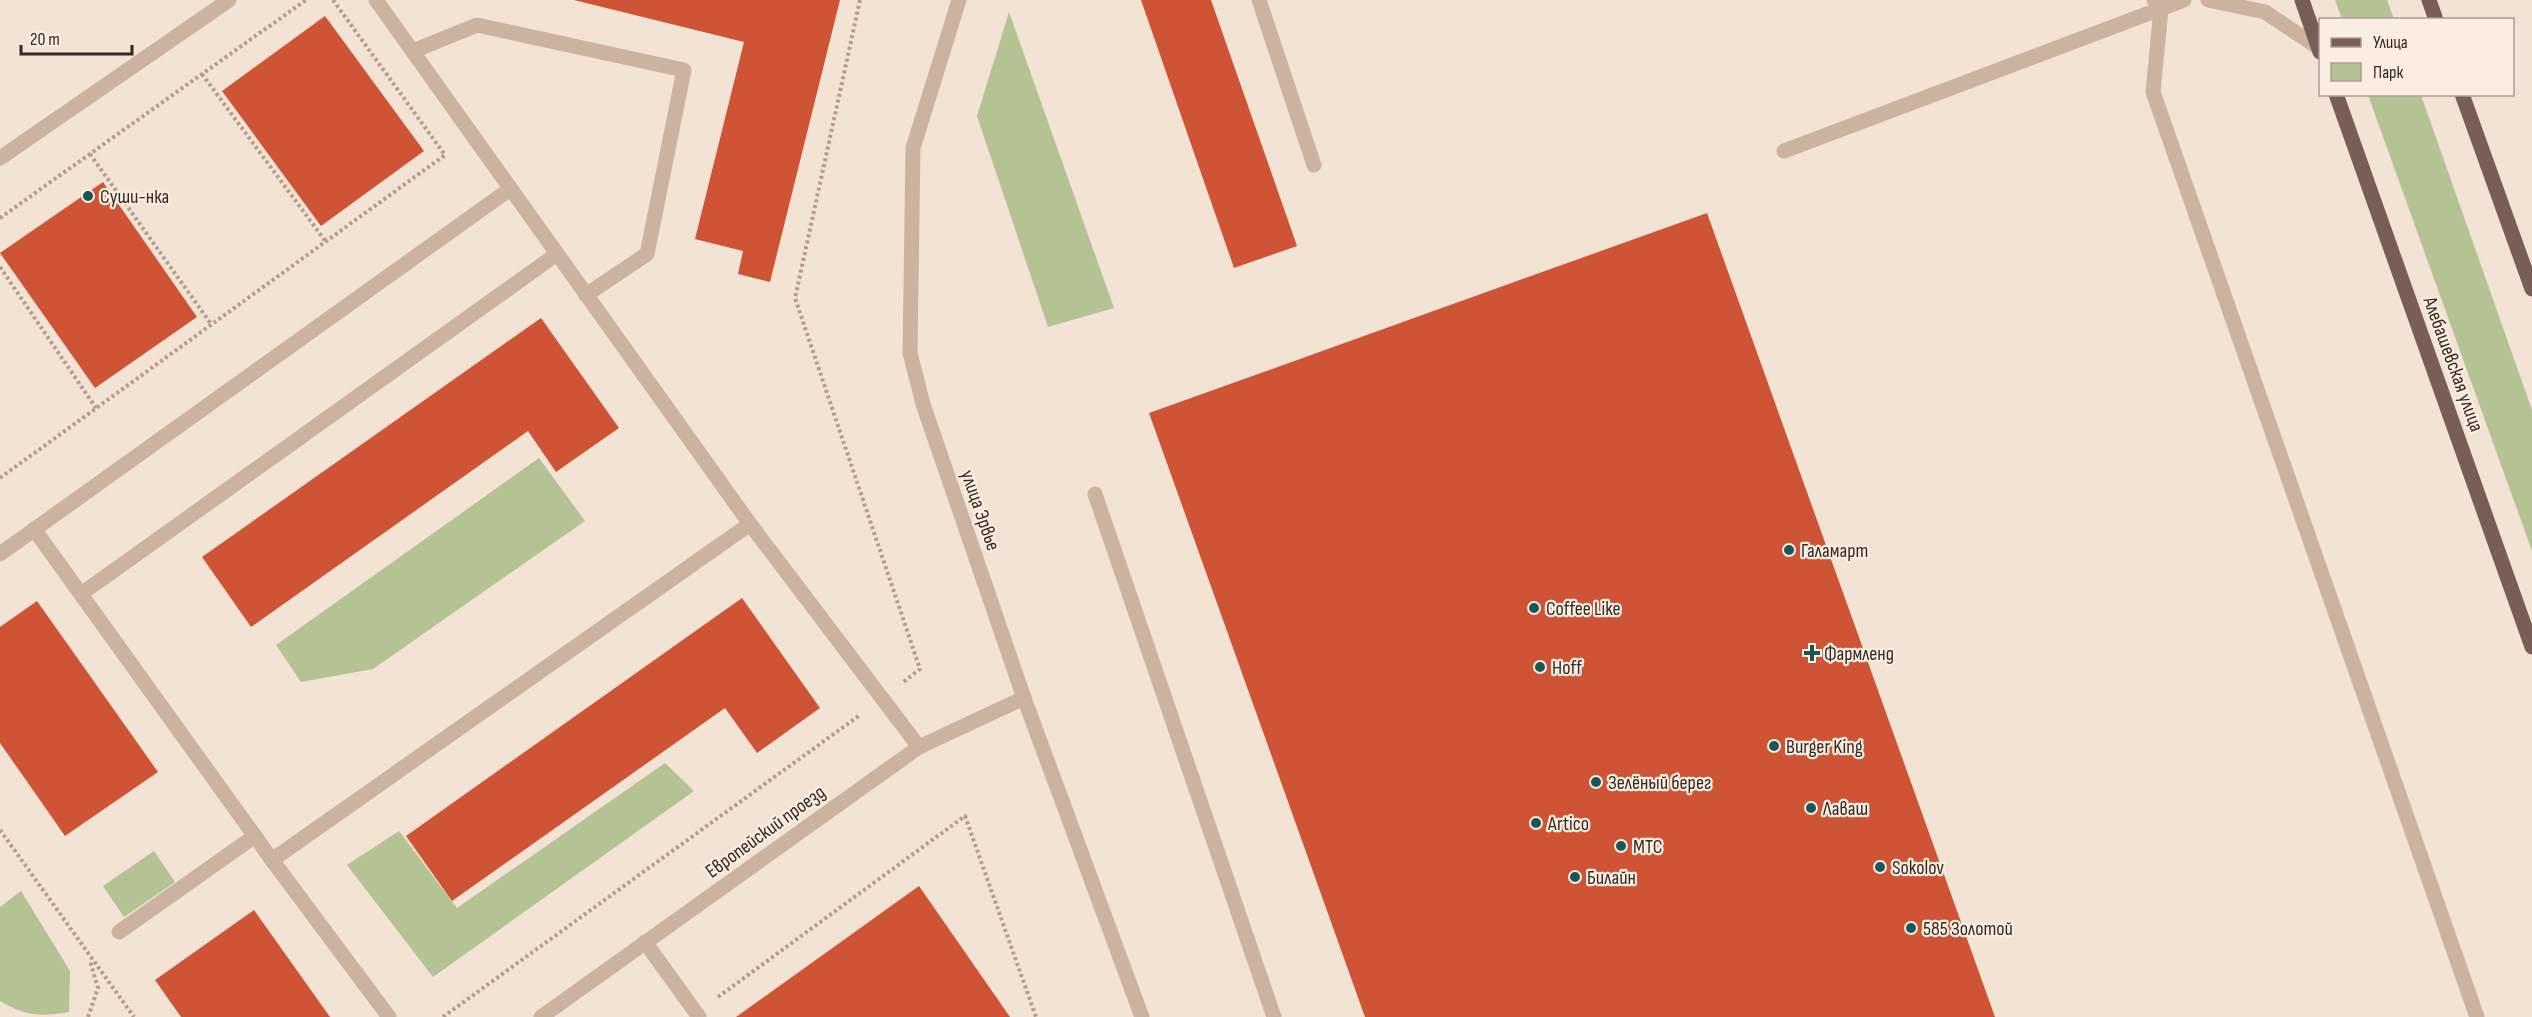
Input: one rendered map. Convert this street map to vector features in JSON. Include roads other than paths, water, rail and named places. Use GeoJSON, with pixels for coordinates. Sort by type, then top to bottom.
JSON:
{"type":"FeatureCollection","features":[{"type":"Feature","properties":{"kind":"main road"},"geometry":{"type":"LineString","coordinates":[[2302,0],[2319,47]]}},
{"type":"Feature","properties":{"kind":"main road"},"geometry":{"type":"LineString","coordinates":[[2429,0],[2435,18]]}},
{"type":"Feature","properties":{"kind":"main road","name":"Алебашевская улица"},"geometry":{"type":"LineString","coordinates":[[2337,96],[2532,647]]}},
{"type":"Feature","properties":{"kind":"main road"},"geometry":{"type":"LineString","coordinates":[[2463,96],[2532,289]]}},
{"type":"Feature","properties":{"kind":"street"},"geometry":{"type":"LineString","coordinates":[[0,158],[229,0]]}},
{"type":"Feature","properties":{"kind":"street"},"geometry":{"type":"LineString","coordinates":[[375,0],[750,524],[919,747]]}},
{"type":"Feature","properties":{"kind":"street","name":"улица Эрвье"},"geometry":{"type":"LineString","coordinates":[[959,0],[913,148],[910,353],[923,405],[1024,698],[1142,1017]]}},
{"type":"Feature","properties":{"kind":"street"},"geometry":{"type":"LineString","coordinates":[[1259,0],[1314,165]]}},
{"type":"Feature","properties":{"kind":"street"},"geometry":{"type":"LineString","coordinates":[[1784,152],[2157,4],[2184,0]]}},
{"type":"Feature","properties":{"kind":"street"},"geometry":{"type":"LineString","coordinates":[[2208,0],[2265,12],[2319,49]]}},
{"type":"Feature","properties":{"kind":"street"},"geometry":{"type":"LineString","coordinates":[[2157,4],[2153,92],[2477,1017]]}},
{"type":"Feature","properties":{"kind":"street"},"geometry":{"type":"LineString","coordinates":[[413,51],[477,25],[684,70],[647,254],[586,295]]}},
{"type":"Feature","properties":{"kind":"street"},"geometry":{"type":"LineString","coordinates":[[0,554],[510,189]]}},
{"type":"Feature","properties":{"kind":"street"},"geometry":{"type":"LineString","coordinates":[[81,594],[557,254]]}},
{"type":"Feature","properties":{"kind":"street"},"geometry":{"type":"LineString","coordinates":[[1095,494],[1274,1017]]}},
{"type":"Feature","properties":{"kind":"street"},"geometry":{"type":"LineString","coordinates":[[272,860],[750,524]]}},
{"type":"Feature","properties":{"kind":"street"},"geometry":{"type":"LineString","coordinates":[[34,529],[272,860],[389,1017]]}},
{"type":"Feature","properties":{"kind":"street","name":"Европейский проезд"},"geometry":{"type":"LineString","coordinates":[[542,1017],[919,747],[1024,698]]}},
{"type":"Feature","properties":{"kind":"street"},"geometry":{"type":"LineString","coordinates":[[119,932],[255,836]]}},
{"type":"Feature","properties":{"kind":"street"},"geometry":{"type":"LineString","coordinates":[[645,942],[698,1015]]}},
{"type":"Feature","properties":{"kind":"place","name":"Суши-нка"},"geometry":{"type":"Point","coordinates":[88,196]}},
{"type":"Feature","properties":{"kind":"place","name":"Галамарт"},"geometry":{"type":"Point","coordinates":[1789,550]}},
{"type":"Feature","properties":{"kind":"place","name":"Coffee Like"},"geometry":{"type":"Point","coordinates":[1534,608]}},
{"type":"Feature","properties":{"kind":"place","name":"Фармленд"},"geometry":{"type":"Point","coordinates":[1812,653]}},
{"type":"Feature","properties":{"kind":"place","name":"Hoff"},"geometry":{"type":"Point","coordinates":[1540,667]}},
{"type":"Feature","properties":{"kind":"place","name":"Burger King"},"geometry":{"type":"Point","coordinates":[1774,746]}},
{"type":"Feature","properties":{"kind":"place","name":"Зелёный берег"},"geometry":{"type":"Point","coordinates":[1596,782]}},
{"type":"Feature","properties":{"kind":"place","name":"Лаваш"},"geometry":{"type":"Point","coordinates":[1811,808]}},
{"type":"Feature","properties":{"kind":"place","name":"Artico"},"geometry":{"type":"Point","coordinates":[1536,823]}},
{"type":"Feature","properties":{"kind":"place","name":"МТС"},"geometry":{"type":"Point","coordinates":[1621,846]}},
{"type":"Feature","properties":{"kind":"place","name":"Sokolov"},"geometry":{"type":"Point","coordinates":[1880,867]}},
{"type":"Feature","properties":{"kind":"place","name":"Билайн"},"geometry":{"type":"Point","coordinates":[1575,877]}},
{"type":"Feature","properties":{"kind":"place","name":"585 Золотой"},"geometry":{"type":"Point","coordinates":[1911,928]}}]}
